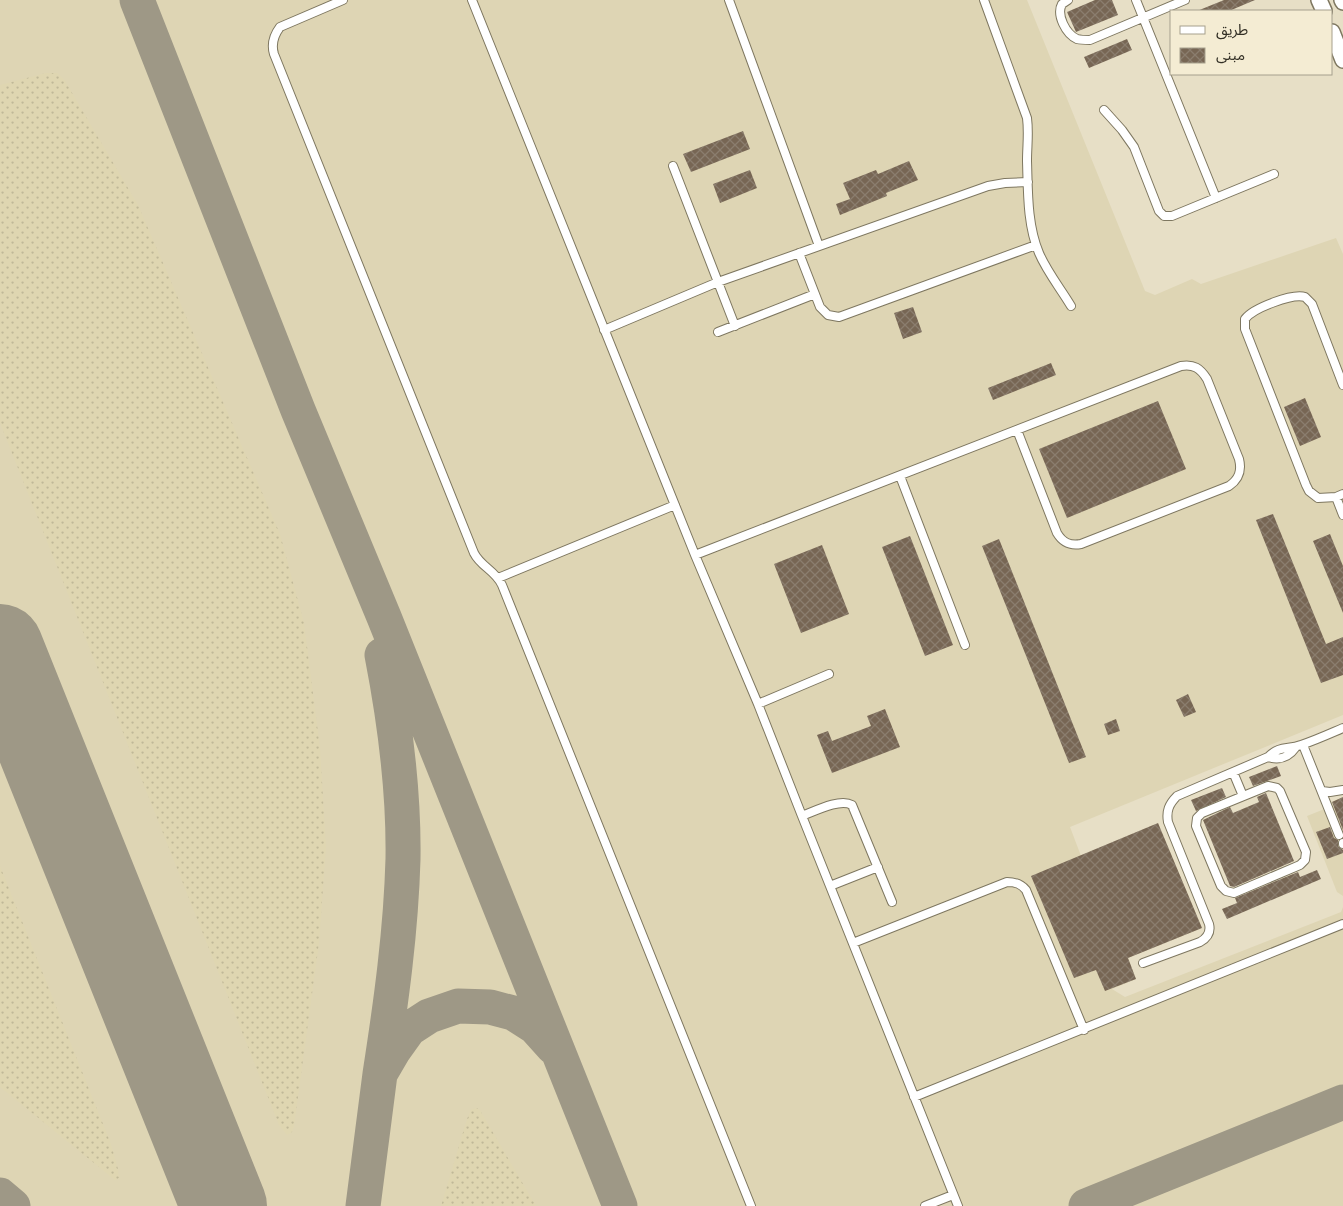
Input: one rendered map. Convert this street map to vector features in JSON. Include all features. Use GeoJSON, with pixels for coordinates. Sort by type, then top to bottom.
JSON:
{"type":"FeatureCollection","features":[{"type":"Feature","properties":{"kind":"street"},"geometry":{"type":"LineString","coordinates":[[1333,35],[1343,60]]}},
{"type":"Feature","properties":{"kind":"lane"},"geometry":{"type":"LineString","coordinates":[[343,0],[280,27],[275,33],[272,48],[474,552],[482,565],[498,578],[750,1206]]}},
{"type":"Feature","properties":{"kind":"lane"},"geometry":{"type":"LineString","coordinates":[[472,0],[695,555],[758,704],[958,1206]]}},
{"type":"Feature","properties":{"kind":"lane"},"geometry":{"type":"LineString","coordinates":[[729,0],[819,246]]}},
{"type":"Feature","properties":{"kind":"lane"},"geometry":{"type":"LineString","coordinates":[[984,0],[1027,118],[1029,138],[1027,158],[1028,182],[1031,224],[1036,245],[1071,306]]}},
{"type":"Feature","properties":{"kind":"lane"},"geometry":{"type":"LineString","coordinates":[[1068,0],[1062,4],[1059,11],[1060,14],[1068,32],[1077,39],[1083,40],[1090,40],[1186,0]]}},
{"type":"Feature","properties":{"kind":"lane"},"geometry":{"type":"LineString","coordinates":[[1136,0],[1216,198]]}},
{"type":"Feature","properties":{"kind":"lane"},"geometry":{"type":"LineString","coordinates":[[1104,110],[1134,146],[1161,214],[1168,217],[1274,174]]}},
{"type":"Feature","properties":{"kind":"lane"},"geometry":{"type":"LineString","coordinates":[[673,166],[735,326]]}},
{"type":"Feature","properties":{"kind":"lane"},"geometry":{"type":"LineString","coordinates":[[604,330],[718,282],[988,186],[1028,182]]}},
{"type":"Feature","properties":{"kind":"lane"},"geometry":{"type":"LineString","coordinates":[[799,254],[823,312],[839,317],[1036,245]]}},
{"type":"Feature","properties":{"kind":"lane"},"geometry":{"type":"LineString","coordinates":[[718,332],[815,294]]}},
{"type":"Feature","properties":{"kind":"lane"},"geometry":{"type":"LineString","coordinates":[[1343,385],[1309,300],[1300,296],[1293,296],[1252,312],[1245,319],[1245,329],[1306,485],[1309,491],[1318,498],[1339,495],[1343,515]]}},
{"type":"Feature","properties":{"kind":"lane"},"geometry":{"type":"LineString","coordinates":[[695,555],[900,476],[1016,430],[1181,366],[1197,367],[1203,372],[1239,459],[1239,475],[1229,486],[1081,544],[1074,545],[1061,539],[1057,533],[1016,430]]}},
{"type":"Feature","properties":{"kind":"lane"},"geometry":{"type":"LineString","coordinates":[[900,476],[964,645]]}},
{"type":"Feature","properties":{"kind":"lane"},"geometry":{"type":"LineString","coordinates":[[498,578],[675,505]]}},
{"type":"Feature","properties":{"kind":"lane"},"geometry":{"type":"LineString","coordinates":[[758,704],[829,674]]}},
{"type":"Feature","properties":{"kind":"lane"},"geometry":{"type":"LineString","coordinates":[[1144,963],[1200,942],[1208,936],[1209,924],[1168,822],[1167,812],[1171,802],[1177,796],[1268,758],[1277,760],[1290,755],[1300,746],[1343,728]]}},
{"type":"Feature","properties":{"kind":"lane"},"geometry":{"type":"LineString","coordinates":[[1300,746],[1322,791],[1339,834]]}},
{"type":"Feature","properties":{"kind":"lane"},"geometry":{"type":"LineString","coordinates":[[1233,772],[1243,796]]}},
{"type":"Feature","properties":{"kind":"lane"},"geometry":{"type":"LineString","coordinates":[[1268,786],[1277,788],[1280,791],[1306,856],[1300,866],[1230,893],[1221,886],[1196,826],[1197,818],[1202,813],[1243,796],[1268,786]]}},
{"type":"Feature","properties":{"kind":"lane"},"geometry":{"type":"LineString","coordinates":[[1322,791],[1343,790]]}},
{"type":"Feature","properties":{"kind":"lane"},"geometry":{"type":"LineString","coordinates":[[802,816],[839,802],[846,802],[852,805],[892,902]]}},
{"type":"Feature","properties":{"kind":"lane"},"geometry":{"type":"LineString","coordinates":[[830,886],[878,867]]}},
{"type":"Feature","properties":{"kind":"lane"},"geometry":{"type":"LineString","coordinates":[[853,943],[1007,882],[1022,885],[1026,890],[1084,1030]]}},
{"type":"Feature","properties":{"kind":"lane"},"geometry":{"type":"LineString","coordinates":[[914,1097],[1343,924]]}},
{"type":"Feature","properties":{"kind":"lane"},"geometry":{"type":"LineString","coordinates":[[925,1206],[953,1195]]}},
{"type":"Feature","properties":{"kind":"shaded area"},"geometry":{"type":"Polygon","coordinates":[[[0,0],[1027,0],[1145,291],[1155,295],[1192,279],[1201,284],[1336,238],[1343,254],[1343,715],[1070,827],[1081,856],[1158,823],[1202,928],[1128,958],[1136,979],[1112,989],[1125,997],[1341,912],[1343,907],[1343,1206],[0,1206],[0,0]]]}},
{"type":"Feature","properties":{"kind":"shaded area"},"geometry":{"type":"Polygon","coordinates":[[[1343,797],[1343,896],[1337,892],[1307,816],[1332,806],[1331,802],[1343,797]]]}},
{"type":"Feature","properties":{"kind":"sand"},"geometry":{"type":"Polygon","coordinates":[[[46,73],[57,73],[65,81],[138,205],[280,534],[304,623],[320,748],[326,847],[319,943],[294,1126],[292,1132],[287,1135],[279,1125],[0,423],[0,85],[46,73]]]}},
{"type":"Feature","properties":{"kind":"sand"},"geometry":{"type":"Polygon","coordinates":[[[0,866],[111,1144],[119,1178],[115,1180],[0,1087],[0,866]]]}},
{"type":"Feature","properties":{"kind":"sand"},"geometry":{"type":"Polygon","coordinates":[[[477,1108],[536,1206],[441,1206],[467,1119],[471,1110],[477,1108]]]}},
{"type":"Feature","properties":{"kind":"building"},"geometry":{"type":"Polygon","coordinates":[[[1095,0],[1112,0],[1118,15],[1076,32],[1067,12],[1095,0]]]}},
{"type":"Feature","properties":{"kind":"building"},"geometry":{"type":"Polygon","coordinates":[[[1224,0],[1255,0],[1231,10],[1199,10],[1224,0]]]}},
{"type":"Feature","properties":{"kind":"building"},"geometry":{"type":"Polygon","coordinates":[[[1127,39],[1132,50],[1089,68],[1084,57],[1127,39]]]}},
{"type":"Feature","properties":{"kind":"building"},"geometry":{"type":"Polygon","coordinates":[[[743,131],[750,149],[691,172],[683,154],[743,131]]]}},
{"type":"Feature","properties":{"kind":"building"},"geometry":{"type":"Polygon","coordinates":[[[909,161],[918,180],[886,193],[887,196],[840,215],[836,204],[850,199],[843,183],[876,170],[878,174],[909,161]]]}},
{"type":"Feature","properties":{"kind":"building"},"geometry":{"type":"Polygon","coordinates":[[[750,170],[757,188],[720,203],[713,184],[750,170]]]}},
{"type":"Feature","properties":{"kind":"building"},"geometry":{"type":"Polygon","coordinates":[[[913,307],[922,332],[903,339],[894,313],[913,307]]]}},
{"type":"Feature","properties":{"kind":"building"},"geometry":{"type":"Polygon","coordinates":[[[1051,363],[1056,375],[993,400],[988,388],[1051,363]]]}},
{"type":"Feature","properties":{"kind":"building"},"geometry":{"type":"Polygon","coordinates":[[[1305,398],[1321,437],[1300,446],[1284,407],[1305,398]]]}},
{"type":"Feature","properties":{"kind":"building"},"geometry":{"type":"Polygon","coordinates":[[[1158,401],[1186,469],[1067,518],[1039,449],[1158,401]]]}},
{"type":"Feature","properties":{"kind":"building"},"geometry":{"type":"Polygon","coordinates":[[[1273,514],[1326,644],[1343,637],[1343,675],[1321,683],[1256,520],[1273,514]]]}},
{"type":"Feature","properties":{"kind":"building"},"geometry":{"type":"Polygon","coordinates":[[[1330,534],[1343,566],[1343,613],[1313,541],[1330,534]]]}},
{"type":"Feature","properties":{"kind":"building"},"geometry":{"type":"Polygon","coordinates":[[[910,536],[953,645],[925,656],[882,547],[910,536]]]}},
{"type":"Feature","properties":{"kind":"building"},"geometry":{"type":"Polygon","coordinates":[[[999,539],[1086,757],[1069,763],[982,546],[999,539]]]}},
{"type":"Feature","properties":{"kind":"building"},"geometry":{"type":"Polygon","coordinates":[[[822,545],[849,614],[801,633],[774,564],[822,545]]]}},
{"type":"Feature","properties":{"kind":"building"},"geometry":{"type":"Polygon","coordinates":[[[1188,694],[1196,712],[1184,717],[1176,700],[1188,694]]]}},
{"type":"Feature","properties":{"kind":"building"},"geometry":{"type":"Polygon","coordinates":[[[885,709],[900,747],[832,773],[817,735],[828,731],[832,741],[871,726],[867,716],[885,709]]]}},
{"type":"Feature","properties":{"kind":"building"},"geometry":{"type":"Polygon","coordinates":[[[1116,719],[1120,731],[1108,735],[1104,724],[1116,719]]]}},
{"type":"Feature","properties":{"kind":"building"},"geometry":{"type":"Polygon","coordinates":[[[1277,766],[1281,776],[1253,786],[1249,777],[1277,766]]]}},
{"type":"Feature","properties":{"kind":"building"},"geometry":{"type":"Polygon","coordinates":[[[1222,788],[1226,797],[1196,811],[1191,800],[1222,788]]]}},
{"type":"Feature","properties":{"kind":"building"},"geometry":{"type":"Polygon","coordinates":[[[1266,793],[1294,861],[1234,887],[1230,886],[1203,820],[1230,807],[1233,813],[1259,802],[1257,797],[1266,793]]]}},
{"type":"Feature","properties":{"kind":"building"},"geometry":{"type":"Polygon","coordinates":[[[1343,797],[1343,830],[1332,802],[1343,797]]]}},
{"type":"Feature","properties":{"kind":"building"},"geometry":{"type":"Polygon","coordinates":[[[1158,823],[1202,928],[1128,958],[1136,979],[1105,991],[1096,970],[1074,978],[1031,876],[1158,823]]]}},
{"type":"Feature","properties":{"kind":"building"},"geometry":{"type":"Polygon","coordinates":[[[1330,827],[1343,853],[1327,859],[1316,832],[1330,827]]]}},
{"type":"Feature","properties":{"kind":"building"},"geometry":{"type":"Polygon","coordinates":[[[1317,870],[1321,879],[1227,919],[1222,909],[1237,903],[1235,898],[1298,872],[1300,877],[1317,870]]]}},
{"type":"Feature","properties":{"kind":"taxiway"},"geometry":{"type":"LineString","coordinates":[[137,0],[298,410],[384,617],[620,1206]]}},
{"type":"Feature","properties":{"kind":"taxiway"},"geometry":{"type":"LineString","coordinates":[[380,1074],[395,967],[403,859],[398,757],[382,655]]}},
{"type":"Feature","properties":{"kind":"taxiway"},"geometry":{"type":"LineString","coordinates":[[363,1206],[380,1074],[409,1029],[429,1016],[458,1006],[490,1007],[513,1013],[535,1027],[553,1047]]}},
{"type":"Feature","properties":{"kind":"taxiway"},"geometry":{"type":"LineString","coordinates":[[1086,1206],[1343,1102]]}},
{"type":"Feature","properties":{"kind":"taxiway"},"geometry":{"type":"LineString","coordinates":[[0,1195],[13,1206]]}},
{"type":"Feature","properties":{"kind":"runway"},"geometry":{"type":"LineString","coordinates":[[0,647],[224,1206]]}}]}
